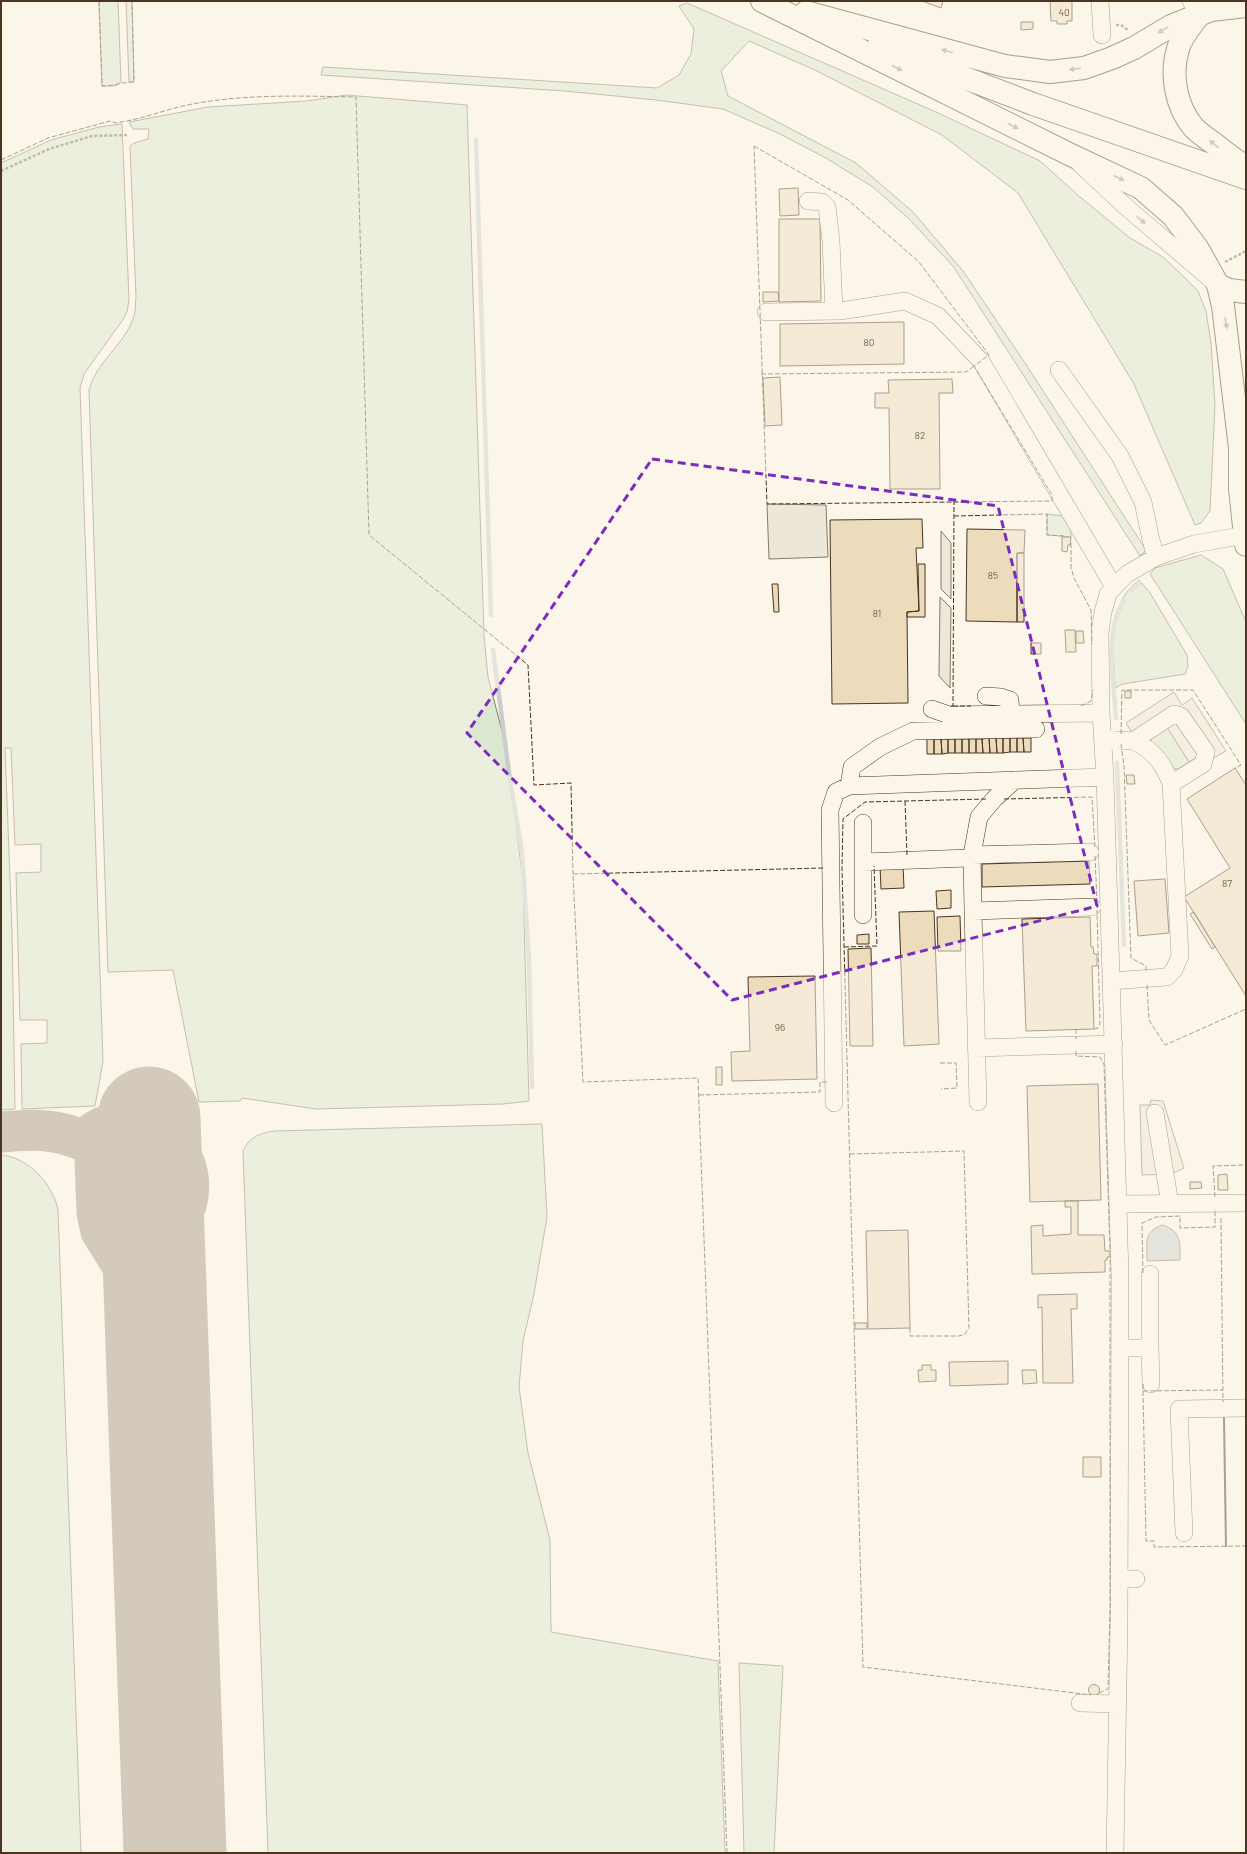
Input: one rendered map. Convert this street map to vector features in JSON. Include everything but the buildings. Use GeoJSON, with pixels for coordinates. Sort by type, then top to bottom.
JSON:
{"type":"FeatureCollection","features":[{"type":"Feature","properties":{"kind":"main road"},"geometry":{"type":"LineString","coordinates":[[764,1],[972,58],[1005,66],[1050,72],[1084,68],[1112,58],[1171,26],[1195,8],[1211,10],[1246,6]]}},
{"type":"Feature","properties":{"kind":"main road"},"geometry":{"type":"LineString","coordinates":[[764,1],[1071,155],[1141,188],[1173,216],[1198,249],[1214,278],[1227,328],[1240,448],[1240,489],[1245,539]]}},
{"type":"Feature","properties":{"kind":"main road"},"geometry":{"type":"LineString","coordinates":[[764,1],[1033,104],[1246,178]]}},
{"type":"Feature","properties":{"kind":"main road"},"geometry":{"type":"LineString","coordinates":[[1195,8],[1178,48],[1174,62],[1176,94],[1184,112],[1194,128],[1235,161],[1246,166]]}},
{"type":"Feature","properties":{"kind":"main road"},"geometry":{"type":"LineString","coordinates":[[1214,278],[1228,290],[1246,292]]}},
{"type":"Feature","properties":{"kind":"main road"},"geometry":{"type":"LineString","coordinates":[[1240,448],[1246,415]]}},
{"type":"Feature","properties":{"kind":"street"},"geometry":{"type":"LineString","coordinates":[[1100,1],[1102,29]]}},
{"type":"Feature","properties":{"kind":"street"},"geometry":{"type":"LineString","coordinates":[[808,201],[822,202],[827,207],[831,241],[834,311]]}},
{"type":"Feature","properties":{"kind":"street"},"geometry":{"type":"LineString","coordinates":[[766,312],[834,311],[905,301],[938,316],[981,361],[1114,587]]}},
{"type":"Feature","properties":{"kind":"street"},"geometry":{"type":"LineString","coordinates":[[1059,370],[1120,456],[1143,502],[1156,556]]}},
{"type":"Feature","properties":{"kind":"street"},"geometry":{"type":"LineString","coordinates":[[1115,1853],[1120,1579],[1119,1204],[1105,777],[1101,713],[1100,632],[1108,594],[1127,574],[1156,556],[1194,544],[1245,539]]}},
{"type":"Feature","properties":{"kind":"street"},"geometry":{"type":"LineString","coordinates":[[986,696],[1001,697],[1010,700],[1011,714]]}},
{"type":"Feature","properties":{"kind":"street"},"geometry":{"type":"LineString","coordinates":[[932,709],[949,715],[1036,729]]}},
{"type":"Feature","properties":{"kind":"street"},"geometry":{"type":"LineString","coordinates":[[849,786],[852,767],[880,747],[913,731],[990,722],[1011,714],[1101,713]]}},
{"type":"Feature","properties":{"kind":"street"},"geometry":{"type":"LineString","coordinates":[[1133,741],[1174,714],[1182,716],[1206,752],[1204,764],[1171,784]]}},
{"type":"Feature","properties":{"kind":"street"},"geometry":{"type":"LineString","coordinates":[[1103,739],[1133,741],[1148,748],[1166,771],[1171,784],[1180,956],[1174,970],[1167,977],[1111,981]]}},
{"type":"Feature","properties":{"kind":"street"},"geometry":{"type":"LineString","coordinates":[[834,1103],[830,810],[836,792],[849,786],[1105,777]]}},
{"type":"Feature","properties":{"kind":"street"},"geometry":{"type":"LineString","coordinates":[[978,1102],[972,855],[979,817],[994,799],[1015,780]]}},
{"type":"Feature","properties":{"kind":"street"},"geometry":{"type":"LineString","coordinates":[[863,823],[863,915]]}},
{"type":"Feature","properties":{"kind":"street"},"geometry":{"type":"LineString","coordinates":[[864,862],[968,858],[972,855],[1090,852]]}},
{"type":"Feature","properties":{"kind":"street"},"geometry":{"type":"LineString","coordinates":[[973,911],[1092,906]]}},
{"type":"Feature","properties":{"kind":"street"},"geometry":{"type":"LineString","coordinates":[[976,1048],[1114,1044]]}},
{"type":"Feature","properties":{"kind":"street"},"geometry":{"type":"LineString","coordinates":[[1155,1113],[1170,1204]]}},
{"type":"Feature","properties":{"kind":"street"},"geometry":{"type":"LineString","coordinates":[[1119,1204],[1246,1203]]}},
{"type":"Feature","properties":{"kind":"street"},"geometry":{"type":"LineString","coordinates":[[1150,1274],[1151,1384]]}},
{"type":"Feature","properties":{"kind":"street"},"geometry":{"type":"LineString","coordinates":[[1120,1348],[1150,1348]]}},
{"type":"Feature","properties":{"kind":"street"},"geometry":{"type":"LineString","coordinates":[[1184,1533],[1179,1408],[1246,1408]]}},
{"type":"Feature","properties":{"kind":"street"},"geometry":{"type":"LineString","coordinates":[[1120,1579],[1136,1579]]}},
{"type":"Feature","properties":{"kind":"street"},"geometry":{"type":"LineString","coordinates":[[1080,1703],[1118,1704]]}},
{"type":"Feature","properties":{"kind":"path"},"geometry":{"type":"LineString","coordinates":[[1102,29],[1121,25],[1142,43]]}},
{"type":"Feature","properties":{"kind":"path"},"geometry":{"type":"LineString","coordinates":[[1,171],[49,149],[92,136],[127,135]]}},
{"type":"Feature","properties":{"kind":"path"},"geometry":{"type":"LineString","coordinates":[[1214,278],[1246,251]]}},
{"type":"Feature","properties":{"kind":"highlighted area"},"geometry":{"type":"Polygon","coordinates":[[[652,459],[998,506],[1097,906],[732,1000],[467,733],[652,459]]]}},
{"type":"Feature","properties":{"kind":"green space"},"geometry":{"type":"Polygon","coordinates":[[[99,1],[118,1],[121,82],[115,86],[102,86],[99,1]]]}},
{"type":"Feature","properties":{"kind":"green space"},"geometry":{"type":"Polygon","coordinates":[[[126,1],[132,1],[134,82],[129,82],[126,1]]]}},
{"type":"Feature","properties":{"kind":"green space"},"geometry":{"type":"Polygon","coordinates":[[[687,3],[936,112],[1040,161],[1080,197],[1130,238],[1163,257],[1198,291],[1206,311],[1211,343],[1215,405],[1210,511],[1201,523],[1195,525],[1134,384],[1018,193],[942,135],[815,70],[749,41],[721,71],[728,96],[856,163],[913,212],[963,271],[1025,363],[1146,550],[1140,556],[953,266],[908,218],[873,187],[824,157],[780,134],[723,109],[656,100],[565,91],[321,75],[323,67],[657,88],[679,75],[691,54],[694,29],[679,6],[687,3]]]}},
{"type":"Feature","properties":{"kind":"green space"},"geometry":{"type":"Polygon","coordinates":[[[346,95],[467,105],[484,636],[488,677],[504,739],[523,882],[529,1101],[503,1104],[316,1109],[242,1098],[240,1101],[199,1102],[173,970],[108,972],[89,390],[98,371],[129,328],[135,314],[136,297],[130,146],[134,143],[148,139],[149,129],[133,129],[129,122],[208,107],[307,101],[346,95]]]}},
{"type":"Feature","properties":{"kind":"green space"},"geometry":{"type":"Polygon","coordinates":[[[122,124],[129,300],[127,312],[122,321],[84,374],[80,388],[103,1061],[95,1106],[22,1109],[21,1044],[47,1043],[47,1020],[20,1020],[16,873],[41,872],[41,844],[15,845],[11,748],[5,748],[12,930],[15,1109],[1,1110],[1,163],[51,140],[99,127],[122,124]]]}},
{"type":"Feature","properties":{"kind":"green space"},"geometry":{"type":"Polygon","coordinates":[[[1047,514],[1063,516],[1071,527],[1071,537],[1047,535],[1047,514]]]}},
{"type":"Feature","properties":{"kind":"green space"},"geometry":{"type":"Polygon","coordinates":[[[1201,555],[1223,569],[1246,622],[1246,724],[1150,574],[1155,568],[1201,555]]]}},
{"type":"Feature","properties":{"kind":"green space"},"geometry":{"type":"Polygon","coordinates":[[[1139,580],[1150,593],[1187,655],[1188,666],[1185,674],[1123,684],[1115,688],[1113,644],[1116,616],[1128,591],[1139,580]]]}},
{"type":"Feature","properties":{"kind":"green space"},"geometry":{"type":"Polygon","coordinates":[[[1167,727],[1189,762],[1178,769],[1173,768],[1151,742],[1152,737],[1167,727]]]}},
{"type":"Feature","properties":{"kind":"green space"},"geometry":{"type":"Polygon","coordinates":[[[542,1124],[547,1217],[534,1294],[523,1341],[519,1387],[528,1453],[550,1540],[551,1632],[718,1661],[725,1853],[268,1853],[243,1151],[249,1142],[256,1136],[274,1131],[542,1124]]]}},
{"type":"Feature","properties":{"kind":"green space"},"geometry":{"type":"Polygon","coordinates":[[[1,1155],[11,1157],[30,1166],[51,1191],[58,1210],[81,1853],[1,1853],[1,1155]]]}},
{"type":"Feature","properties":{"kind":"green space"},"geometry":{"type":"Polygon","coordinates":[[[739,1663],[783,1666],[774,1853],[744,1853],[739,1663]]]}},
{"type":"Feature","properties":{"kind":"shaded area"},"geometry":{"type":"Polygon","coordinates":[[[767,504],[826,505],[828,557],[769,559],[767,504]]]}},
{"type":"Feature","properties":{"kind":"shaded area"},"geometry":{"type":"Polygon","coordinates":[[[941,531],[951,543],[951,599],[941,589],[941,531]]]}},
{"type":"Feature","properties":{"kind":"shaded area"},"geometry":{"type":"Polygon","coordinates":[[[940,597],[951,608],[950,688],[939,676],[940,597]]]}},
{"type":"Feature","properties":{"kind":"shaded area"},"geometry":{"type":"Polygon","coordinates":[[[1174,692],[1182,705],[1192,698],[1226,751],[1203,764],[1199,756],[1189,762],[1163,721],[1136,739],[1126,723],[1174,692]]]}},
{"type":"Feature","properties":{"kind":"shaded area"},"geometry":{"type":"Polygon","coordinates":[[[1151,1100],[1163,1101],[1184,1168],[1171,1174],[1142,1175],[1140,1105],[1150,1105],[1151,1100]]]}},
{"type":"Feature","properties":{"kind":"shaded area"},"geometry":{"type":"Polygon","coordinates":[[[1162,1225],[1169,1228],[1176,1234],[1180,1243],[1180,1260],[1147,1261],[1147,1239],[1152,1231],[1162,1225]]]}},
{"type":"Feature","properties":{"kind":"waterway"},"geometry":{"type":"LineString","coordinates":[[476,140],[491,615]]}},
{"type":"Feature","properties":{"kind":"waterway"},"geometry":{"type":"LineString","coordinates":[[1131,590],[1139,583]]}},
{"type":"Feature","properties":{"kind":"waterway"},"geometry":{"type":"LineString","coordinates":[[1116,718],[1112,674],[1112,641],[1118,612],[1124,601]]}},
{"type":"Feature","properties":{"kind":"waterway"},"geometry":{"type":"LineString","coordinates":[[493,650],[509,773],[522,852],[529,958],[532,1087]]}},
{"type":"Feature","properties":{"kind":"waterway"},"geometry":{"type":"LineString","coordinates":[[1117,763],[1124,945]]}},
{"type":"Feature","properties":{"kind":"taxiway"},"geometry":{"type":"LineString","coordinates":[[153,1327],[150,1314],[143,1299],[101,1231],[97,1213],[94,1132],[107,1125],[121,1123],[136,1124],[150,1127],[161,1132],[177,1149],[183,1159],[186,1170],[188,1182],[186,1205],[180,1217],[166,1236],[162,1245],[156,1274],[161,1409]]}},
{"type":"Feature","properties":{"kind":"taxiway"},"geometry":{"type":"LineString","coordinates":[[1,1132],[36,1130],[64,1134],[81,1140],[110,1158],[123,1170],[141,1199],[150,1230],[152,1271]]}},
{"type":"Feature","properties":{"kind":"taxiway"},"geometry":{"type":"LineString","coordinates":[[155,1380],[158,1469]]}},
{"type":"Feature","properties":{"kind":"runway"},"geometry":{"type":"LineString","coordinates":[[149,1118],[175,1853]]}},
{"type":"Feature","properties":{"kind":"fence"},"geometry":{"type":"LineString","coordinates":[[99,1],[102,86],[134,82],[132,1]]}},
{"type":"Feature","properties":{"kind":"fence"},"geometry":{"type":"LineString","coordinates":[[1,160],[48,138],[110,121],[116,123],[127,121],[198,103],[257,97],[356,97],[369,535],[528,665],[534,785],[571,783],[573,874]]}},
{"type":"Feature","properties":{"kind":"fence"},"geometry":{"type":"LineString","coordinates":[[754,146],[848,200],[919,262],[989,355],[974,366],[1052,495],[1052,501],[767,504],[754,146]]}},
{"type":"Feature","properties":{"kind":"fence"},"geometry":{"type":"LineString","coordinates":[[761,374],[966,372],[974,366]]}},
{"type":"Feature","properties":{"kind":"fence"},"geometry":{"type":"LineString","coordinates":[[951,706],[953,706],[954,502]]}},
{"type":"Feature","properties":{"kind":"fence"},"geometry":{"type":"LineString","coordinates":[[954,516],[1047,514],[1047,535],[1064,536]]}},
{"type":"Feature","properties":{"kind":"fence"},"geometry":{"type":"LineString","coordinates":[[1071,543],[1071,567],[1074,578],[1091,610],[1092,644]]}},
{"type":"Feature","properties":{"kind":"fence"},"geometry":{"type":"LineString","coordinates":[[1081,706],[1091,701],[1093,690]]}},
{"type":"Feature","properties":{"kind":"fence"},"geometry":{"type":"LineString","coordinates":[[1121,734],[1122,690],[1193,690],[1241,765],[1235,768]]}},
{"type":"Feature","properties":{"kind":"fence"},"geometry":{"type":"LineString","coordinates":[[953,706],[971,706]]}},
{"type":"Feature","properties":{"kind":"fence"},"geometry":{"type":"LineString","coordinates":[[1121,744],[1124,766],[1131,958],[1146,966],[1146,973]]}},
{"type":"Feature","properties":{"kind":"fence"},"geometry":{"type":"LineString","coordinates":[[1004,799],[1092,797],[1095,848]]}},
{"type":"Feature","properties":{"kind":"fence"},"geometry":{"type":"LineString","coordinates":[[986,799],[865,802],[843,819],[842,868],[863,1667],[1091,1695]]}},
{"type":"Feature","properties":{"kind":"fence"},"geometry":{"type":"LineString","coordinates":[[905,801],[907,855]]}},
{"type":"Feature","properties":{"kind":"fence"},"geometry":{"type":"LineString","coordinates":[[1095,856],[1097,902]]}},
{"type":"Feature","properties":{"kind":"fence"},"geometry":{"type":"LineString","coordinates":[[844,947],[877,946],[874,866]]}},
{"type":"Feature","properties":{"kind":"fence"},"geometry":{"type":"LineString","coordinates":[[727,1853],[698,1078],[583,1082],[573,874],[824,868]]}},
{"type":"Feature","properties":{"kind":"fence"},"geometry":{"type":"LineString","coordinates":[[1094,1029],[1098,1028],[1100,1023],[1097,910]]}},
{"type":"Feature","properties":{"kind":"fence"},"geometry":{"type":"LineString","coordinates":[[1147,985],[1149,1020],[1165,1045],[1246,1009]]}},
{"type":"Feature","properties":{"kind":"fence"},"geometry":{"type":"LineString","coordinates":[[1076,1029],[1076,1039]]}},
{"type":"Feature","properties":{"kind":"fence"},"geometry":{"type":"LineString","coordinates":[[1076,1051],[1076,1056],[1100,1057],[1104,1064],[1110,1251]]}},
{"type":"Feature","properties":{"kind":"fence"},"geometry":{"type":"LineString","coordinates":[[940,1063],[956,1063],[957,1088],[941,1089]]}},
{"type":"Feature","properties":{"kind":"fence"},"geometry":{"type":"LineString","coordinates":[[699,1095],[820,1092],[820,1082],[828,1082]]}},
{"type":"Feature","properties":{"kind":"fence"},"geometry":{"type":"LineString","coordinates":[[850,1154],[964,1151],[969,1328],[965,1334],[959,1336],[910,1336],[910,1328]]}},
{"type":"Feature","properties":{"kind":"fence"},"geometry":{"type":"LineString","coordinates":[[1215,1197],[1213,1166],[1246,1165]]}},
{"type":"Feature","properties":{"kind":"fence"},"geometry":{"type":"LineString","coordinates":[[1143,1273],[1142,1223],[1156,1217],[1180,1216],[1180,1228],[1215,1227],[1215,1209]]}},
{"type":"Feature","properties":{"kind":"fence"},"geometry":{"type":"LineString","coordinates":[[1221,1218],[1223,1402]]}},
{"type":"Feature","properties":{"kind":"fence"},"geometry":{"type":"LineString","coordinates":[[1099,1693],[1108,1689],[1110,1607],[1110,1257]]}},
{"type":"Feature","properties":{"kind":"fence"},"geometry":{"type":"LineString","coordinates":[[1143,1384],[1143,1391],[1223,1390]]}},
{"type":"Feature","properties":{"kind":"fence"},"geometry":{"type":"LineString","coordinates":[[1143,1391],[1146,1541],[1154,1541],[1154,1547],[1246,1546]]}},
{"type":"Feature","properties":{"kind":"wall"},"geometry":{"type":"LineString","coordinates":[[1224,1418],[1226,1546]]}}]}
